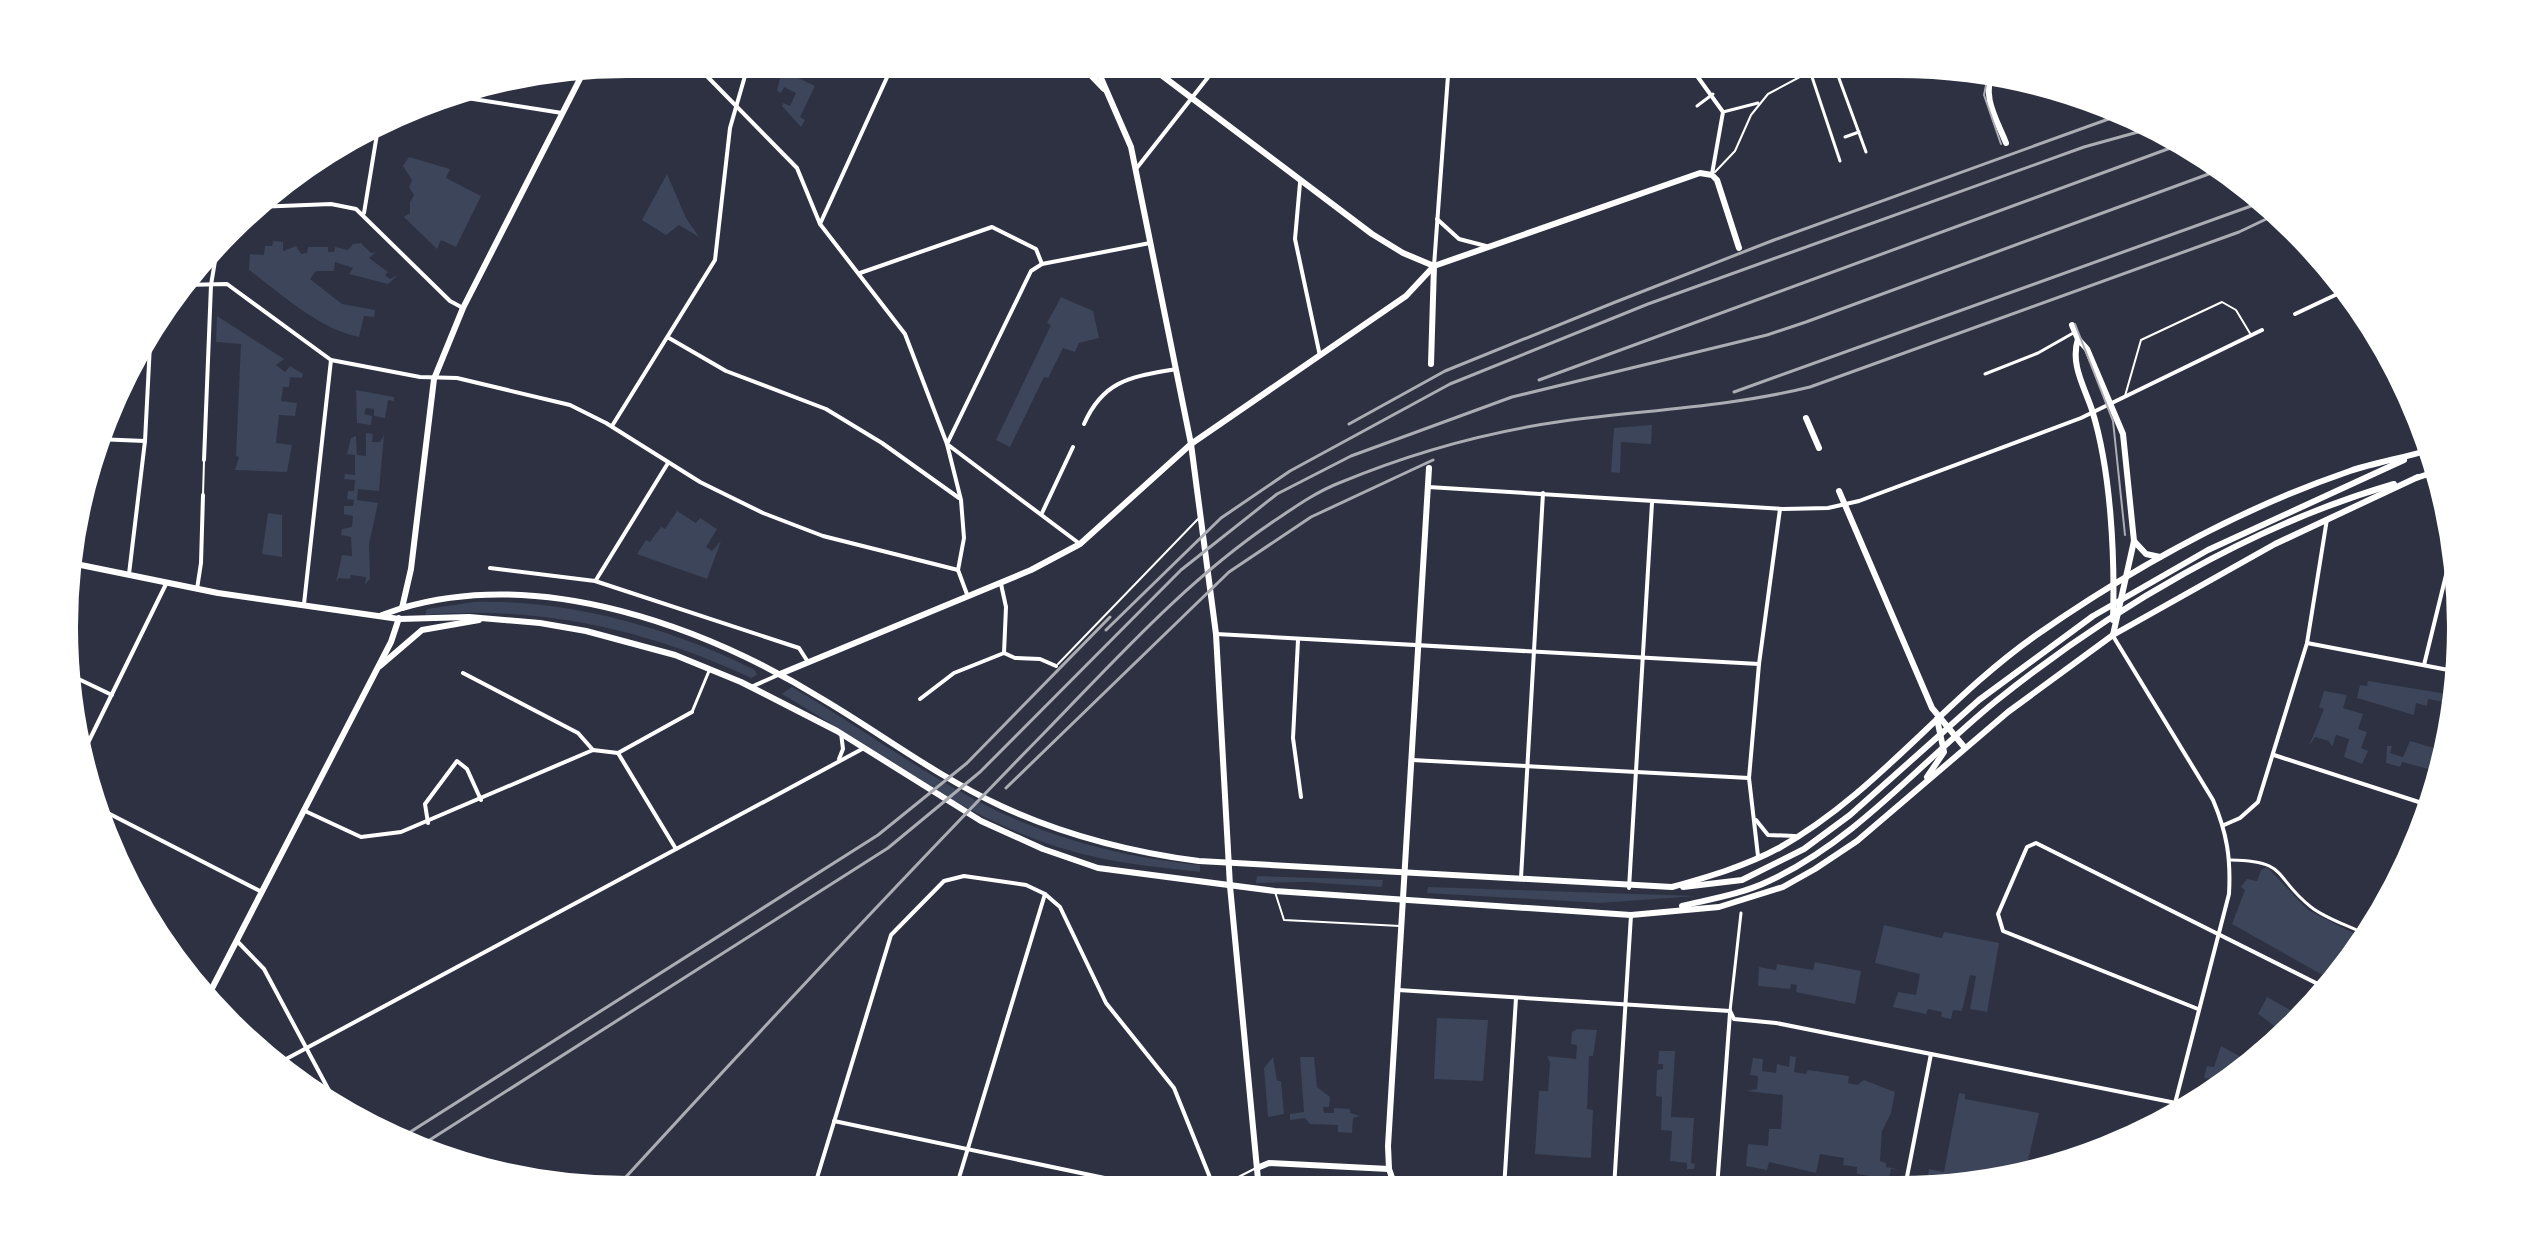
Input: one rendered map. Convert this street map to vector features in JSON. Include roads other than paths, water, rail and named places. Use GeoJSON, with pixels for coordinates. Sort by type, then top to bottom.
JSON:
{"type":"FeatureCollection","features":[{"type":"Feature","properties":{"kind":"main road"},"geometry":{"type":"LineString","coordinates":[[1091,76],[1106,92]]}},
{"type":"Feature","properties":{"kind":"main road"},"geometry":{"type":"LineString","coordinates":[[1100,76],[1121,121],[1136,169],[1191,444],[1216,634],[1227,863],[1258,1178]]}},
{"type":"Feature","properties":{"kind":"main road"},"geometry":{"type":"LineString","coordinates":[[1163,76],[1300,183],[1392,246],[1434,266]]}},
{"type":"Feature","properties":{"kind":"main road"},"geometry":{"type":"LineString","coordinates":[[212,989],[377,668],[399,619],[411,569],[434,379],[463,308],[580,78]]}},
{"type":"Feature","properties":{"kind":"main road"},"geometry":{"type":"LineString","coordinates":[[1989,84],[1988,98],[2006,143]]}},
{"type":"Feature","properties":{"kind":"main road"},"geometry":{"type":"LineString","coordinates":[[780,674],[968,597],[1080,544],[1191,444],[1406,296],[1434,266],[1692,174],[1712,175],[1720,186],[1739,248]]}},
{"type":"Feature","properties":{"kind":"main road"},"geometry":{"type":"LineString","coordinates":[[1431,364],[1434,266]]}},
{"type":"Feature","properties":{"kind":"main road"},"geometry":{"type":"LineString","coordinates":[[2075,332],[2087,349],[2123,434],[2134,541],[2113,635]]}},
{"type":"Feature","properties":{"kind":"main road"},"geometry":{"type":"LineString","coordinates":[[2075,332],[2073,354],[2100,439],[2114,585],[2113,635]]}},
{"type":"Feature","properties":{"kind":"main road"},"geometry":{"type":"LineString","coordinates":[[1806,418],[1819,448]]}},
{"type":"Feature","properties":{"kind":"main road"},"geometry":{"type":"LineString","coordinates":[[1672,887],[1759,857],[1797,836],[1843,802],[2033,638],[2114,585],[2236,518],[2312,485],[2352,470],[2421,453]]}},
{"type":"Feature","properties":{"kind":"main road"},"geometry":{"type":"LineString","coordinates":[[382,615],[445,597],[499,593],[594,606],[697,637],[780,674],[998,805],[1048,826],[1161,856],[1403,875],[1629,888],[1672,887],[1742,880],[1784,861],[1822,838],[1979,700],[2093,616],[2208,550],[2416,454]]}},
{"type":"Feature","properties":{"kind":"main road"},"geometry":{"type":"LineString","coordinates":[[1392,1178],[1389,1169],[1409,760],[1429,468]]}},
{"type":"Feature","properties":{"kind":"main road"},"geometry":{"type":"LineString","coordinates":[[1667,910],[1746,890],[1791,870],[1828,846],[1996,701],[2101,624],[2214,559],[2365,493],[2427,474]]}},
{"type":"Feature","properties":{"kind":"main road"},"geometry":{"type":"LineString","coordinates":[[80,565],[197,589],[399,619],[487,618],[586,631],[710,668],[841,733],[981,821],[1052,853],[1098,868],[1275,891],[1631,915],[1719,907],[1783,887],[1857,841],[2055,675],[2113,635],[2222,572],[2327,518],[2418,477]]}},
{"type":"Feature","properties":{"kind":"main road"},"geometry":{"type":"LineString","coordinates":[[1839,491],[1937,719],[1944,752],[1939,763],[1907,799]]}},
{"type":"Feature","properties":{"kind":"main road"},"geometry":{"type":"LineString","coordinates":[[2134,541],[2152,557],[2164,556]]}},
{"type":"Feature","properties":{"kind":"main road"},"geometry":{"type":"LineString","coordinates":[[377,668],[422,630],[487,618]]}},
{"type":"Feature","properties":{"kind":"main road"},"geometry":{"type":"LineString","coordinates":[[1937,719],[1965,748]]}},
{"type":"Feature","properties":{"kind":"main road"},"geometry":{"type":"LineString","coordinates":[[1257,1168],[1269,1163],[1389,1169]]}},
{"type":"Feature","properties":{"kind":"street"},"geometry":{"type":"LineString","coordinates":[[707,76],[797,168],[820,224],[905,334],[947,444],[961,500],[964,529],[958,570],[968,597]]}},
{"type":"Feature","properties":{"kind":"street"},"geometry":{"type":"LineString","coordinates":[[612,426],[715,260],[730,128],[745,76]]}},
{"type":"Feature","properties":{"kind":"street"},"geometry":{"type":"LineString","coordinates":[[820,224],[888,76]]}},
{"type":"Feature","properties":{"kind":"street"},"geometry":{"type":"LineString","coordinates":[[1136,169],[1209,76]]}},
{"type":"Feature","properties":{"kind":"street"},"geometry":{"type":"LineString","coordinates":[[1434,266],[1448,76]]}},
{"type":"Feature","properties":{"kind":"street"},"geometry":{"type":"LineString","coordinates":[[1698,76],[1723,112],[1712,175]]}},
{"type":"Feature","properties":{"kind":"street"},"geometry":{"type":"LineString","coordinates":[[1813,76],[1840,161]]}},
{"type":"Feature","properties":{"kind":"street"},"geometry":{"type":"LineString","coordinates":[[1838,76],[1866,152]]}},
{"type":"Feature","properties":{"kind":"street"},"geometry":{"type":"LineString","coordinates":[[1697,106],[1713,94]]}},
{"type":"Feature","properties":{"kind":"street"},"geometry":{"type":"LineString","coordinates":[[471,99],[562,113]]}},
{"type":"Feature","properties":{"kind":"street"},"geometry":{"type":"LineString","coordinates":[[1723,112],[1758,103]]}},
{"type":"Feature","properties":{"kind":"street"},"geometry":{"type":"LineString","coordinates":[[1845,137],[1859,132]]}},
{"type":"Feature","properties":{"kind":"street"},"geometry":{"type":"LineString","coordinates":[[364,213],[377,136]]}},
{"type":"Feature","properties":{"kind":"street"},"geometry":{"type":"LineString","coordinates":[[1300,183],[1295,239],[1320,356]]}},
{"type":"Feature","properties":{"kind":"street"},"geometry":{"type":"LineString","coordinates":[[272,206],[331,204],[364,213],[450,301],[463,308]]}},
{"type":"Feature","properties":{"kind":"street"},"geometry":{"type":"LineString","coordinates":[[1437,219],[1459,239],[1488,246]]}},
{"type":"Feature","properties":{"kind":"street"},"geometry":{"type":"LineString","coordinates":[[860,273],[992,227],[1036,249],[1042,264]]}},
{"type":"Feature","properties":{"kind":"street"},"geometry":{"type":"LineString","coordinates":[[947,444],[1031,271],[1042,264],[1152,242]]}},
{"type":"Feature","properties":{"kind":"street"},"geometry":{"type":"LineString","coordinates":[[204,460],[211,285],[215,262]]}},
{"type":"Feature","properties":{"kind":"street"},"geometry":{"type":"LineString","coordinates":[[196,285],[227,284],[331,360],[434,379],[450,378],[570,405],[612,426],[668,463],[736,501],[804,530],[958,570]]}},
{"type":"Feature","properties":{"kind":"street"},"geometry":{"type":"LineString","coordinates":[[2295,314],[2337,294]]}},
{"type":"Feature","properties":{"kind":"street"},"geometry":{"type":"LineString","coordinates":[[1428,487],[1780,509],[1845,505],[2092,412],[2262,330]]}},
{"type":"Feature","properties":{"kind":"street"},"geometry":{"type":"LineString","coordinates":[[1985,374],[2038,353],[2075,332]]}},
{"type":"Feature","properties":{"kind":"street"},"geometry":{"type":"LineString","coordinates":[[669,338],[726,371],[826,409],[882,443],[961,500]]}},
{"type":"Feature","properties":{"kind":"street"},"geometry":{"type":"LineString","coordinates":[[129,574],[145,441],[150,352]]}},
{"type":"Feature","properties":{"kind":"street"},"geometry":{"type":"LineString","coordinates":[[304,604],[331,360]]}},
{"type":"Feature","properties":{"kind":"street"},"geometry":{"type":"LineString","coordinates":[[1084,424],[1094,402],[1125,379],[1176,369]]}},
{"type":"Feature","properties":{"kind":"street"},"geometry":{"type":"LineString","coordinates":[[109,440],[145,441]]}},
{"type":"Feature","properties":{"kind":"street"},"geometry":{"type":"LineString","coordinates":[[947,444],[1080,544]]}},
{"type":"Feature","properties":{"kind":"street"},"geometry":{"type":"LineString","coordinates":[[1041,514],[1073,447]]}},
{"type":"Feature","properties":{"kind":"street"},"geometry":{"type":"LineString","coordinates":[[595,581],[668,463]]}},
{"type":"Feature","properties":{"kind":"street"},"geometry":{"type":"LineString","coordinates":[[1521,881],[1543,493]]}},
{"type":"Feature","properties":{"kind":"street"},"geometry":{"type":"LineString","coordinates":[[197,589],[203,495]]}},
{"type":"Feature","properties":{"kind":"street"},"geometry":{"type":"LineString","coordinates":[[1629,888],[1652,502]]}},
{"type":"Feature","properties":{"kind":"street"},"geometry":{"type":"LineString","coordinates":[[1759,857],[1749,778],[1759,664],[1780,509]]}},
{"type":"Feature","properties":{"kind":"street"},"geometry":{"type":"LineString","coordinates":[[2224,825],[2240,818],[2258,802],[2307,643],[2327,518]]}},
{"type":"Feature","properties":{"kind":"street"},"geometry":{"type":"LineString","coordinates":[[490,568],[595,581],[799,648],[808,662]]}},
{"type":"Feature","properties":{"kind":"street"},"geometry":{"type":"LineString","coordinates":[[2424,665],[2446,574]]}},
{"type":"Feature","properties":{"kind":"street"},"geometry":{"type":"LineString","coordinates":[[89,742],[167,582]]}},
{"type":"Feature","properties":{"kind":"street"},"geometry":{"type":"LineString","coordinates":[[1000,583],[1006,607],[1004,653]]}},
{"type":"Feature","properties":{"kind":"street"},"geometry":{"type":"LineString","coordinates":[[1216,634],[1759,664]]}},
{"type":"Feature","properties":{"kind":"street"},"geometry":{"type":"LineString","coordinates":[[2113,635],[2213,800],[2224,825],[2231,860],[2229,894],[2176,1103]]}},
{"type":"Feature","properties":{"kind":"street"},"geometry":{"type":"LineString","coordinates":[[1298,640],[1293,738],[1301,797]]}},
{"type":"Feature","properties":{"kind":"street"},"geometry":{"type":"LineString","coordinates":[[2307,643],[2447,670]]}},
{"type":"Feature","properties":{"kind":"street"},"geometry":{"type":"LineString","coordinates":[[920,699],[954,673],[1004,653],[1015,658],[1040,659],[1056,666]]}},
{"type":"Feature","properties":{"kind":"street"},"geometry":{"type":"LineString","coordinates":[[303,810],[361,837],[401,832],[428,823],[593,750],[618,753],[692,712],[710,668]]}},
{"type":"Feature","properties":{"kind":"street"},"geometry":{"type":"LineString","coordinates":[[463,673],[578,733],[593,750]]}},
{"type":"Feature","properties":{"kind":"street"},"geometry":{"type":"LineString","coordinates":[[751,687],[780,674]]}},
{"type":"Feature","properties":{"kind":"street"},"geometry":{"type":"LineString","coordinates":[[79,679],[112,695]]}},
{"type":"Feature","properties":{"kind":"street"},"geometry":{"type":"LineString","coordinates":[[838,761],[843,749],[841,733]]}},
{"type":"Feature","properties":{"kind":"street"},"geometry":{"type":"LineString","coordinates":[[286,1059],[864,748]]}},
{"type":"Feature","properties":{"kind":"street"},"geometry":{"type":"LineString","coordinates":[[618,753],[676,849]]}},
{"type":"Feature","properties":{"kind":"street"},"geometry":{"type":"LineString","coordinates":[[2273,755],[2420,803]]}},
{"type":"Feature","properties":{"kind":"street"},"geometry":{"type":"LineString","coordinates":[[1409,760],[1749,778]]}},
{"type":"Feature","properties":{"kind":"street"},"geometry":{"type":"LineString","coordinates":[[428,823],[425,804],[457,761],[467,769],[481,800]]}},
{"type":"Feature","properties":{"kind":"street"},"geometry":{"type":"LineString","coordinates":[[109,813],[262,892]]}},
{"type":"Feature","properties":{"kind":"street"},"geometry":{"type":"LineString","coordinates":[[1753,813],[1768,835],[1797,836]]}},
{"type":"Feature","properties":{"kind":"street"},"geometry":{"type":"LineString","coordinates":[[2198,1009],[2008,934],[1998,921],[2021,854],[2036,843],[2317,983]]}},
{"type":"Feature","properties":{"kind":"street"},"geometry":{"type":"LineString","coordinates":[[2231,860],[2264,861],[2274,866],[2312,908],[2358,930]]}},
{"type":"Feature","properties":{"kind":"street"},"geometry":{"type":"LineString","coordinates":[[817,1178],[891,935],[944,881],[964,876],[1026,885],[1045,894],[1063,911],[1106,1003],[1174,1088],[1210,1178]]}},
{"type":"Feature","properties":{"kind":"street"},"geometry":{"type":"LineString","coordinates":[[959,1178],[1045,894]]}},
{"type":"Feature","properties":{"kind":"street"},"geometry":{"type":"LineString","coordinates":[[1718,1178],[1741,913]]}},
{"type":"Feature","properties":{"kind":"street"},"geometry":{"type":"LineString","coordinates":[[1615,1178],[1631,915]]}},
{"type":"Feature","properties":{"kind":"street"},"geometry":{"type":"LineString","coordinates":[[237,941],[264,969],[329,1090]]}},
{"type":"Feature","properties":{"kind":"street"},"geometry":{"type":"LineString","coordinates":[[1398,990],[1730,1011]]}},
{"type":"Feature","properties":{"kind":"street"},"geometry":{"type":"LineString","coordinates":[[1504,1178],[1516,998]]}},
{"type":"Feature","properties":{"kind":"street"},"geometry":{"type":"LineString","coordinates":[[1730,1011],[1734,1019],[1776,1023],[2176,1103]]}},
{"type":"Feature","properties":{"kind":"street"},"geometry":{"type":"LineString","coordinates":[[1907,1178],[1931,1054]]}},
{"type":"Feature","properties":{"kind":"street"},"geometry":{"type":"LineString","coordinates":[[834,1121],[1104,1178]]}},
{"type":"Feature","properties":{"kind":"lane"},"geometry":{"type":"LineString","coordinates":[[1712,175],[1735,151],[1758,103],[1802,76]]}},
{"type":"Feature","properties":{"kind":"lane"},"geometry":{"type":"LineString","coordinates":[[2124,398],[2141,340],[2222,302],[2236,310],[2252,336]]}},
{"type":"Feature","properties":{"kind":"lane"},"geometry":{"type":"LineString","coordinates":[[203,495],[204,460]]}},
{"type":"Feature","properties":{"kind":"lane"},"geometry":{"type":"LineString","coordinates":[[1056,666],[1199,519]]}},
{"type":"Feature","properties":{"kind":"lane"},"geometry":{"type":"LineString","coordinates":[[1275,891],[1284,920],[1402,926]]}},
{"type":"Feature","properties":{"kind":"lane"},"geometry":{"type":"LineString","coordinates":[[1237,1178],[1257,1168]]}},
{"type":"Feature","properties":{"kind":"tram line"},"geometry":{"type":"LineString","coordinates":[[1986,84],[1984,95],[2001,144]]}},
{"type":"Feature","properties":{"kind":"tram line"},"geometry":{"type":"LineString","coordinates":[[2075,324],[2113,421],[2125,535]]}},
{"type":"Feature","properties":{"kind":"railway"},"geometry":{"type":"LineString","coordinates":[[1349,424],[1445,371],[1613,303],[1774,240],[2110,118]]}},
{"type":"Feature","properties":{"kind":"railway"},"geometry":{"type":"LineString","coordinates":[[1106,630],[1221,518],[1290,471],[1450,384],[1648,304],[2084,147],[2139,132]]}},
{"type":"Feature","properties":{"kind":"railway"},"geometry":{"type":"LineString","coordinates":[[1539,380],[2170,148]]}},
{"type":"Feature","properties":{"kind":"railway"},"geometry":{"type":"LineString","coordinates":[[428,1141],[888,848],[980,772],[1181,570],[1277,494],[1351,456],[1512,397],[1767,335],[2210,173]]}},
{"type":"Feature","properties":{"kind":"railway"},"geometry":{"type":"LineString","coordinates":[[1734,392],[2252,206]]}},
{"type":"Feature","properties":{"kind":"railway"},"geometry":{"type":"LineString","coordinates":[[625,1178],[882,901],[1128,647],[1212,568],[1314,495],[1394,462],[1506,431],[1749,399],[1810,387],[2239,232],[2267,219]]}},
{"type":"Feature","properties":{"kind":"railway"},"geometry":{"type":"LineString","coordinates":[[1006,788],[1229,572],[1311,517],[1433,460]]}},
{"type":"Feature","properties":{"kind":"railway"},"geometry":{"type":"LineString","coordinates":[[409,1133],[878,835],[967,763],[1110,617]]}}]}
